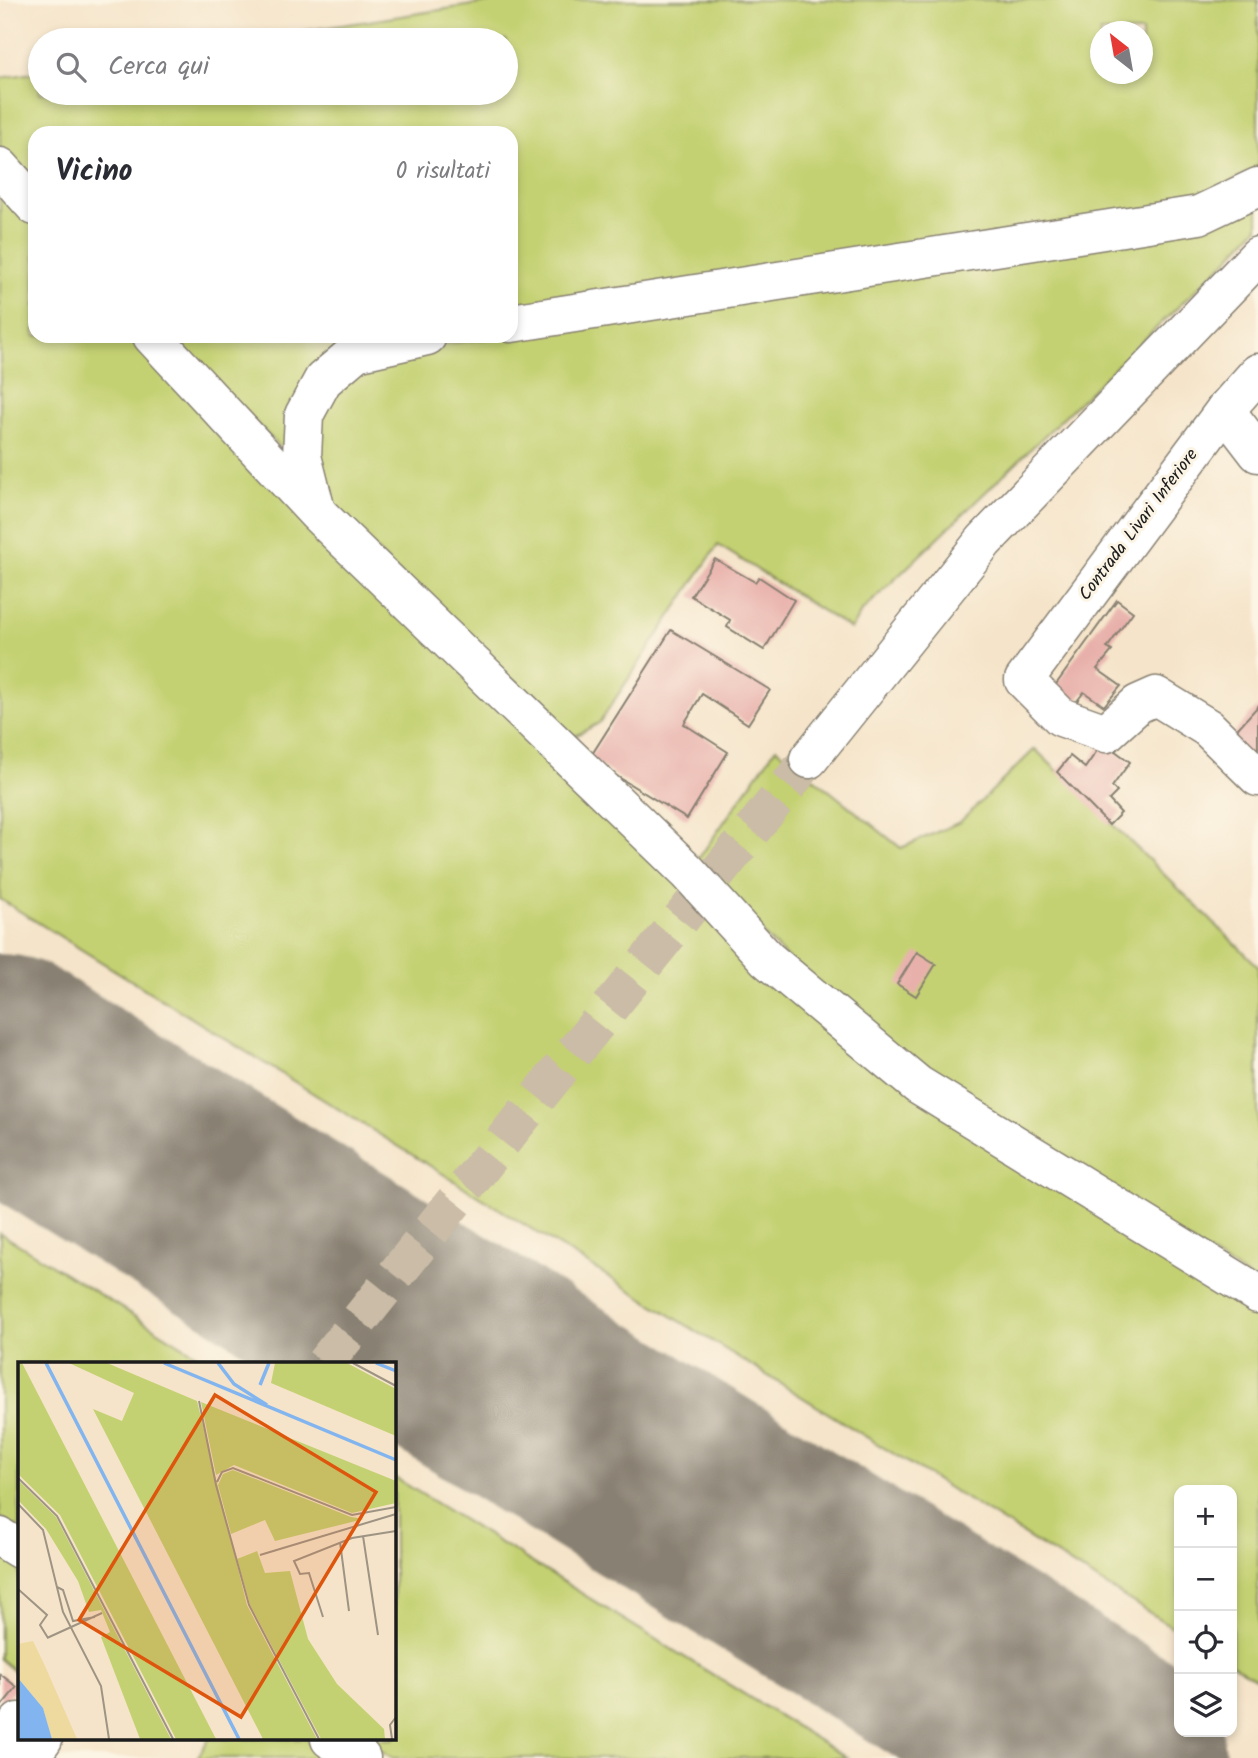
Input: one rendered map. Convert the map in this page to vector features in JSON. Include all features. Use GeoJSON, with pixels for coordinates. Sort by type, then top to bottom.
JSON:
{"type":"FeatureCollection","features":[{"type":"Feature","properties":{"kind":"street"},"geometry":{"type":"LineString","coordinates":[[0,167],[28,198]]}},
{"type":"Feature","properties":{"kind":"street"},"geometry":{"type":"LineString","coordinates":[[518,322],[1199,215],[1258,187]]}},
{"type":"Feature","properties":{"kind":"street"},"geometry":{"type":"LineString","coordinates":[[809,759],[984,541],[1258,256]]}},
{"type":"Feature","properties":{"kind":"street"},"geometry":{"type":"LineString","coordinates":[[159,343],[317,513],[688,872],[767,960],[918,1085],[1258,1294]]}},
{"type":"Feature","properties":{"kind":"street"},"geometry":{"type":"LineString","coordinates":[[317,513],[302,456],[304,415],[323,380],[356,352],[396,343]]}},
{"type":"Feature","properties":{"kind":"street","name":"Contrada Livari Inferiore"},"geometry":{"type":"LineString","coordinates":[[1258,373],[1224,410],[1024,680],[1060,717],[1078,726],[1106,733],[1138,704],[1156,696],[1208,728],[1258,777]]}},
{"type":"Feature","properties":{"kind":"street"},"geometry":{"type":"LineString","coordinates":[[1224,410],[1258,453]]}},
{"type":"Feature","properties":{"kind":"street"},"geometry":{"type":"LineString","coordinates":[[0,1537],[18,1548]]}},
{"type":"Feature","properties":{"kind":"street"},"geometry":{"type":"LineString","coordinates":[[0,1743],[18,1722]]}},
{"type":"Feature","properties":{"kind":"street"},"geometry":{"type":"LineString","coordinates":[[29,1758],[42,1740]]}},
{"type":"Feature","properties":{"kind":"street"},"geometry":{"type":"LineString","coordinates":[[332,1740],[361,1758]]}},
{"type":"Feature","properties":{"kind":"green space"},"geometry":{"type":"Polygon","coordinates":[[[505,0],[1258,0],[1258,167],[1191,204],[518,309],[518,126],[28,126],[28,179],[0,148],[0,78],[28,74],[28,105],[518,105],[518,28],[323,28],[505,0]]]}},
{"type":"Feature","properties":{"kind":"green space"},"geometry":{"type":"Polygon","coordinates":[[[0,180],[28,211],[28,343],[149,343],[762,966],[1258,1309],[1258,1680],[1237,1667],[1237,1485],[1174,1485],[1174,1628],[0,899],[0,180]]]}},
{"type":"Feature","properties":{"kind":"green space"},"geometry":{"type":"Polygon","coordinates":[[[1258,204],[1258,227],[1228,259],[862,611],[851,629],[718,545],[599,723],[568,740],[330,505],[321,460],[318,422],[335,391],[361,364],[399,351],[454,343],[518,343],[518,333],[1258,204]]]}},
{"type":"Feature","properties":{"kind":"green space"},"geometry":{"type":"Polygon","coordinates":[[[175,343],[353,343],[284,451],[175,343]]]}},
{"type":"Feature","properties":{"kind":"green space"},"geometry":{"type":"Polygon","coordinates":[[[776,748],[901,848],[960,822],[1035,749],[1258,966],[1258,1283],[925,1080],[823,994],[694,865],[776,748]]]}},
{"type":"Feature","properties":{"kind":"green space"},"geometry":{"type":"Polygon","coordinates":[[[0,1233],[209,1362],[18,1362],[18,1528],[0,1517],[0,1233]]]}},
{"type":"Feature","properties":{"kind":"green space"},"geometry":{"type":"Polygon","coordinates":[[[396,1478],[847,1758],[393,1758],[364,1740],[396,1740],[396,1478]]]}},
{"type":"Feature","properties":{"kind":"green space"},"geometry":{"type":"Polygon","coordinates":[[[0,1551],[18,1561],[18,1674],[0,1659],[0,1551]]]}},
{"type":"Feature","properties":{"kind":"green space"},"geometry":{"type":"Polygon","coordinates":[[[208,1740],[308,1740],[337,1758],[197,1758],[208,1740]]]}},
{"type":"Feature","properties":{"kind":"building"},"geometry":{"type":"Polygon","coordinates":[[[715,559],[755,582],[759,577],[794,600],[764,650],[727,627],[730,620],[691,596],[715,559]]]}},
{"type":"Feature","properties":{"kind":"building"},"geometry":{"type":"Polygon","coordinates":[[[1117,600],[1133,612],[1107,648],[1112,651],[1097,669],[1121,686],[1104,706],[1084,692],[1070,710],[1049,694],[1117,600]]]}},
{"type":"Feature","properties":{"kind":"building"},"geometry":{"type":"Polygon","coordinates":[[[671,630],[770,690],[748,724],[702,694],[684,724],[728,752],[687,819],[589,759],[671,630]]]}},
{"type":"Feature","properties":{"kind":"building"},"geometry":{"type":"Polygon","coordinates":[[[1258,706],[1258,767],[1229,738],[1258,706]]]}},
{"type":"Feature","properties":{"kind":"building"},"geometry":{"type":"Polygon","coordinates":[[[1103,742],[1130,762],[1112,787],[1117,792],[1109,800],[1121,813],[1109,825],[1057,772],[1070,756],[1085,768],[1103,742]]]}},
{"type":"Feature","properties":{"kind":"building"},"geometry":{"type":"Polygon","coordinates":[[[917,952],[936,964],[916,996],[897,984],[917,952]]]}},
{"type":"Feature","properties":{"kind":"building"},"geometry":{"type":"Polygon","coordinates":[[[0,1674],[17,1687],[0,1708],[0,1674]]]}},
{"type":"Feature","properties":{"kind":"runway"},"geometry":{"type":"LineString","coordinates":[[0,1068],[1112,1758]]}},
{"type":"Feature","properties":{"kind":"tunnel"},"geometry":{"type":"LineString","coordinates":[[326,1362],[809,759]]}}]}
